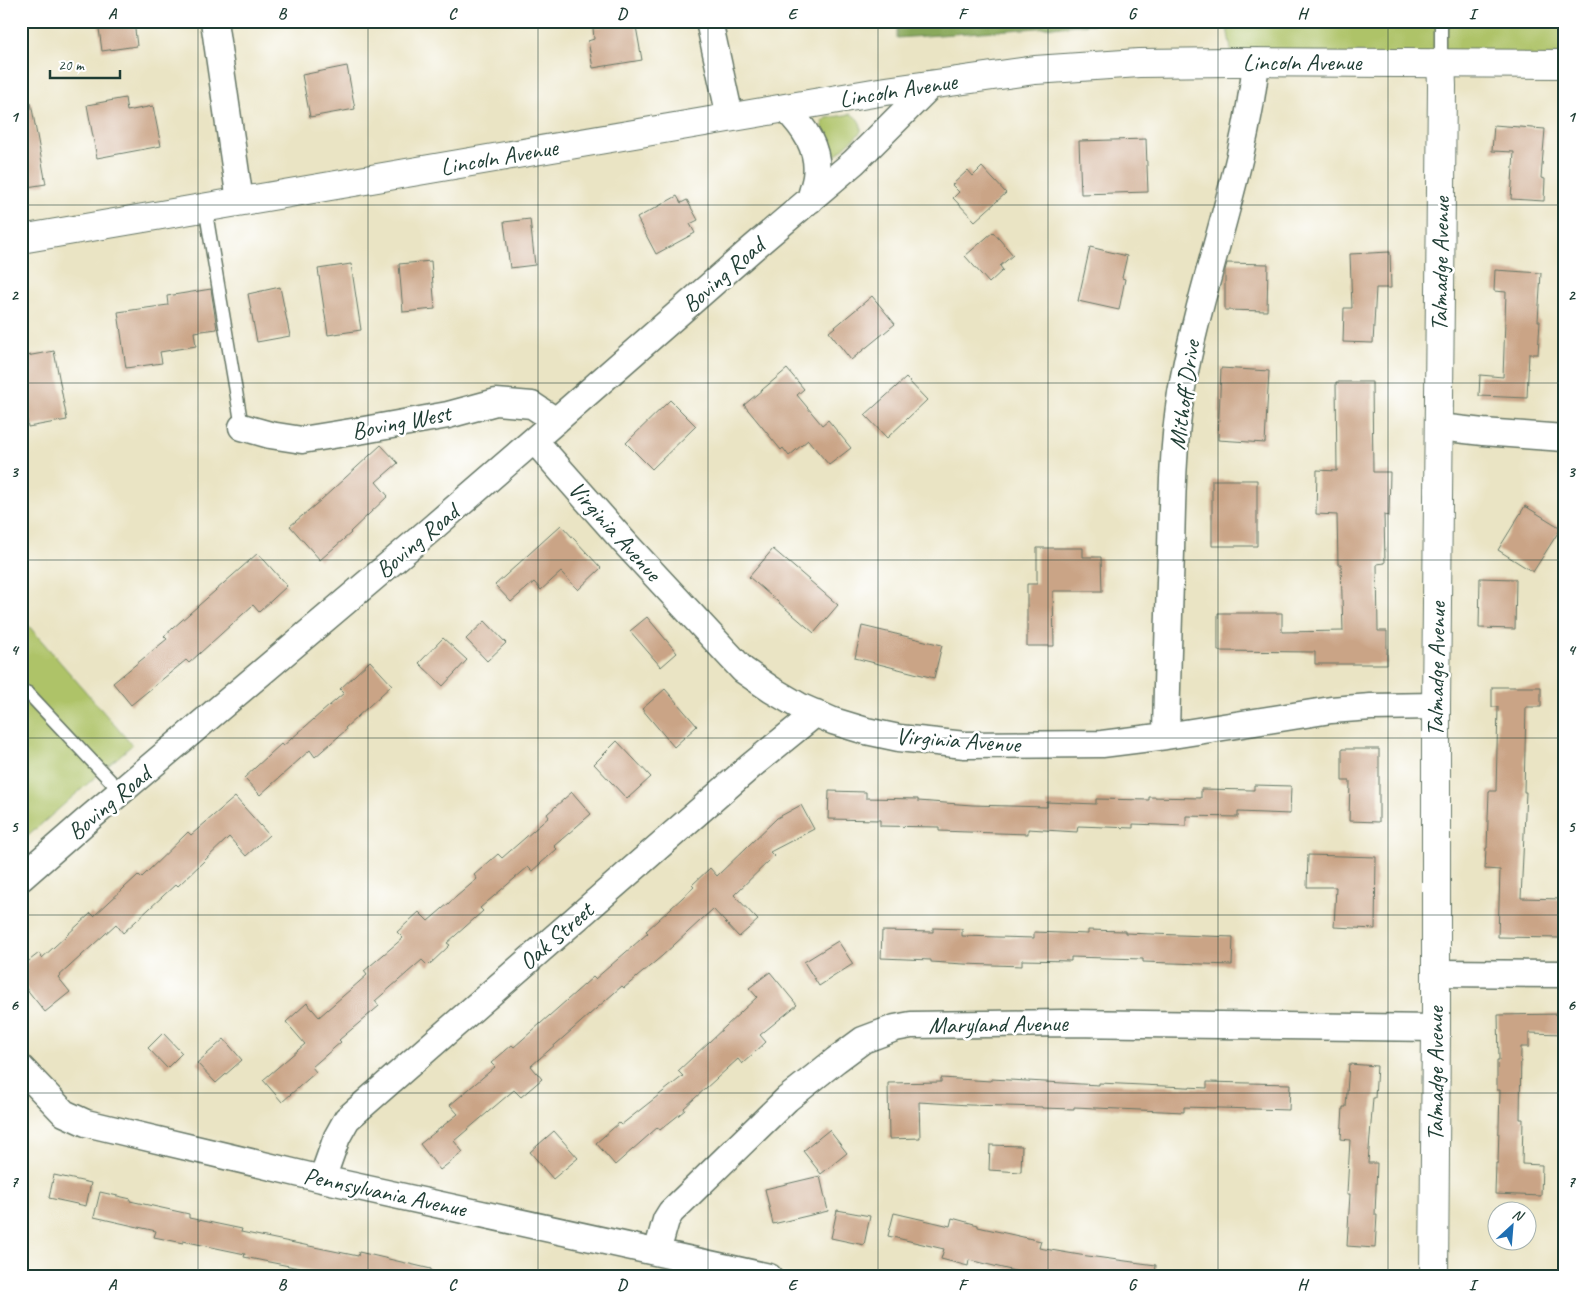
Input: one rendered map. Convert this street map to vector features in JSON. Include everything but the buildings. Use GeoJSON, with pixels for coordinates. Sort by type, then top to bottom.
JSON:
{"type":"FeatureCollection","features":[{"type":"Feature","properties":{"kind":"main road","name":"Lincoln Avenue"},"geometry":{"type":"LineString","coordinates":[[21,239],[730,117],[932,84],[1035,70],[1140,63],[1441,62],[1564,64]]}},
{"type":"Feature","properties":{"kind":"main road","name":"Talmadge Avenue"},"geometry":{"type":"LineString","coordinates":[[1434,1277],[1441,62]]}},
{"type":"Feature","properties":{"kind":"street"},"geometry":{"type":"LineString","coordinates":[[214,21],[240,201]]}},
{"type":"Feature","properties":{"kind":"street"},"geometry":{"type":"LineString","coordinates":[[709,21],[730,117]]}},
{"type":"Feature","properties":{"kind":"street","name":"Mithoff Drive"},"geometry":{"type":"LineString","coordinates":[[1166,736],[1172,505],[1181,394],[1195,326],[1239,159],[1254,84],[1256,62]]}},
{"type":"Feature","properties":{"kind":"street","name":"Boving Road"},"geometry":{"type":"LineString","coordinates":[[21,878],[534,440],[854,162],[932,84]]}},
{"type":"Feature","properties":{"kind":"street"},"geometry":{"type":"LineString","coordinates":[[785,108],[801,124],[815,154],[816,175],[810,200]]}},
{"type":"Feature","properties":{"kind":"street","name":"Boving West"},"geometry":{"type":"LineString","coordinates":[[242,427],[270,435],[302,440],[448,415],[496,402],[532,405],[556,421]]}},
{"type":"Feature","properties":{"kind":"street"},"geometry":{"type":"LineString","coordinates":[[1439,427],[1564,438]]}},
{"type":"Feature","properties":{"kind":"street","name":"Virginia Avenue"},"geometry":{"type":"LineString","coordinates":[[534,440],[625,544],[744,670],[772,690],[802,707],[866,731],[898,738],[965,745],[1102,744],[1331,710],[1436,706]]}},
{"type":"Feature","properties":{"kind":"street","name":"Oak Street"},"geometry":{"type":"LineString","coordinates":[[322,1179],[337,1137],[347,1118],[752,765],[816,713]]}},
{"type":"Feature","properties":{"kind":"street"},"geometry":{"type":"LineString","coordinates":[[1436,973],[1564,974]]}},
{"type":"Feature","properties":{"kind":"street","name":"Maryland Avenue"},"geometry":{"type":"LineString","coordinates":[[657,1252],[666,1220],[676,1206],[758,1126],[787,1099],[843,1055],[864,1040],[895,1028],[911,1025],[1067,1023],[1436,1028]]}},
{"type":"Feature","properties":{"kind":"street","name":"Pennsylvania Avenue"},"geometry":{"type":"LineString","coordinates":[[21,1068],[64,1114],[86,1123],[322,1179],[769,1277]]}},
{"type":"Feature","properties":{"kind":"lane"},"geometry":{"type":"LineString","coordinates":[[1441,21],[1441,62]]}},
{"type":"Feature","properties":{"kind":"lane"},"geometry":{"type":"LineString","coordinates":[[205,208],[242,427]]}},
{"type":"Feature","properties":{"kind":"lane"},"geometry":{"type":"LineString","coordinates":[[21,690],[28,693],[121,792]]}},
{"type":"Feature","properties":{"kind":"green space"},"geometry":{"type":"Polygon","coordinates":[[[897,21],[1136,21],[897,38],[897,21]]]}},
{"type":"Feature","properties":{"kind":"green space"},"geometry":{"type":"Polygon","coordinates":[[[1226,21],[1564,21],[1564,64],[1233,62],[1226,21]]]}},
{"type":"Feature","properties":{"kind":"green space"},"geometry":{"type":"Polygon","coordinates":[[[851,114],[859,121],[861,132],[835,156],[831,158],[827,156],[822,121],[827,118],[851,114]]]}},
{"type":"Feature","properties":{"kind":"green space"},"geometry":{"type":"Polygon","coordinates":[[[21,617],[132,745],[21,842],[21,617]]]}}]}
